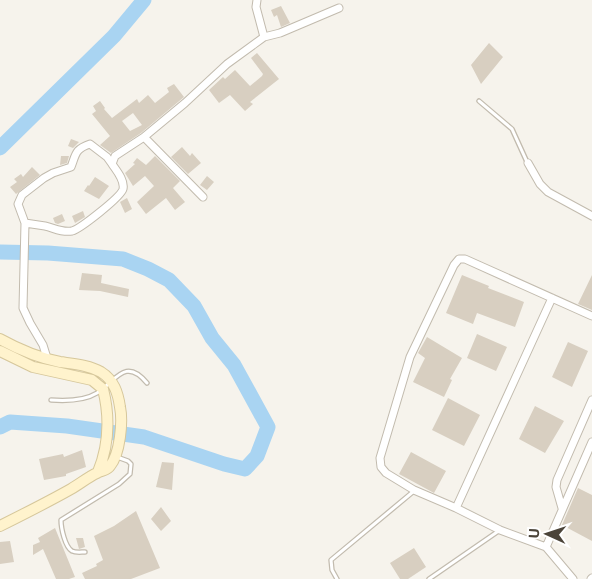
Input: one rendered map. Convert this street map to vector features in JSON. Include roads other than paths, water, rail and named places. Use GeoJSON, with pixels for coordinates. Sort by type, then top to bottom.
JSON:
{"type":"FeatureCollection","features":[{"type":"Feature","properties":{"kind":"street"},"geometry":{"type":"LineString","coordinates":[[257,0],[256,7],[264,37]]}},
{"type":"Feature","properties":{"kind":"street"},"geometry":{"type":"LineString","coordinates":[[112,164],[115,156],[144,138],[227,64],[264,37],[280,33],[339,8]]}},
{"type":"Feature","properties":{"kind":"street"},"geometry":{"type":"LineString","coordinates":[[144,138],[202,197]]}},
{"type":"Feature","properties":{"kind":"street"},"geometry":{"type":"LineString","coordinates":[[25,223],[71,231],[83,225],[117,197],[123,190],[120,176],[107,157],[90,144],[74,153],[71,167],[48,175],[22,195],[18,204],[25,223],[23,308],[43,345],[47,358]]}},
{"type":"Feature","properties":{"kind":"street"},"geometry":{"type":"LineString","coordinates":[[528,163],[540,184],[548,192],[592,216]]}},
{"type":"Feature","properties":{"kind":"street"},"geometry":{"type":"LineString","coordinates":[[573,579],[546,547],[500,530],[414,490],[386,473],[381,466],[380,458],[410,357],[454,265],[459,259],[465,259],[592,316]]}},
{"type":"Feature","properties":{"kind":"street"},"geometry":{"type":"LineString","coordinates":[[456,508],[552,298]]}},
{"type":"Feature","properties":{"kind":"street"},"geometry":{"type":"LineString","coordinates":[[0,339],[13,347],[47,358],[99,370],[111,380],[118,394],[121,413],[119,445],[107,469],[98,472],[0,526]]}},
{"type":"Feature","properties":{"kind":"street"},"geometry":{"type":"LineString","coordinates":[[0,350],[33,367],[92,380],[103,389],[108,414],[106,440],[98,472]]}},
{"type":"Feature","properties":{"kind":"street"},"geometry":{"type":"LineString","coordinates":[[562,508],[556,487],[557,480],[574,436],[592,400]]}},
{"type":"Feature","properties":{"kind":"street"},"geometry":{"type":"LineString","coordinates":[[546,547],[592,442]]}},
{"type":"Feature","properties":{"kind":"lane"},"geometry":{"type":"LineString","coordinates":[[479,102],[512,129],[528,163]]}},
{"type":"Feature","properties":{"kind":"lane"},"geometry":{"type":"LineString","coordinates":[[51,400],[68,401],[95,394],[118,374],[131,371],[141,375],[147,382]]}},
{"type":"Feature","properties":{"kind":"lane"},"geometry":{"type":"LineString","coordinates":[[85,552],[71,551],[61,520],[120,484],[130,474],[131,464],[115,456]]}},
{"type":"Feature","properties":{"kind":"lane"},"geometry":{"type":"LineString","coordinates":[[337,579],[332,570],[332,560],[414,490]]}},
{"type":"Feature","properties":{"kind":"lane"},"geometry":{"type":"LineString","coordinates":[[429,579],[500,530]]}},
{"type":"Feature","properties":{"kind":"waterway"},"geometry":{"type":"LineString","coordinates":[[0,148],[114,36],[144,0]]}},
{"type":"Feature","properties":{"kind":"waterway"},"geometry":{"type":"LineString","coordinates":[[0,252],[48,253],[123,259],[169,280],[194,306],[212,338],[234,365],[268,427],[257,456],[245,469],[224,464],[144,437],[67,426],[10,422],[0,427]]}}]}
